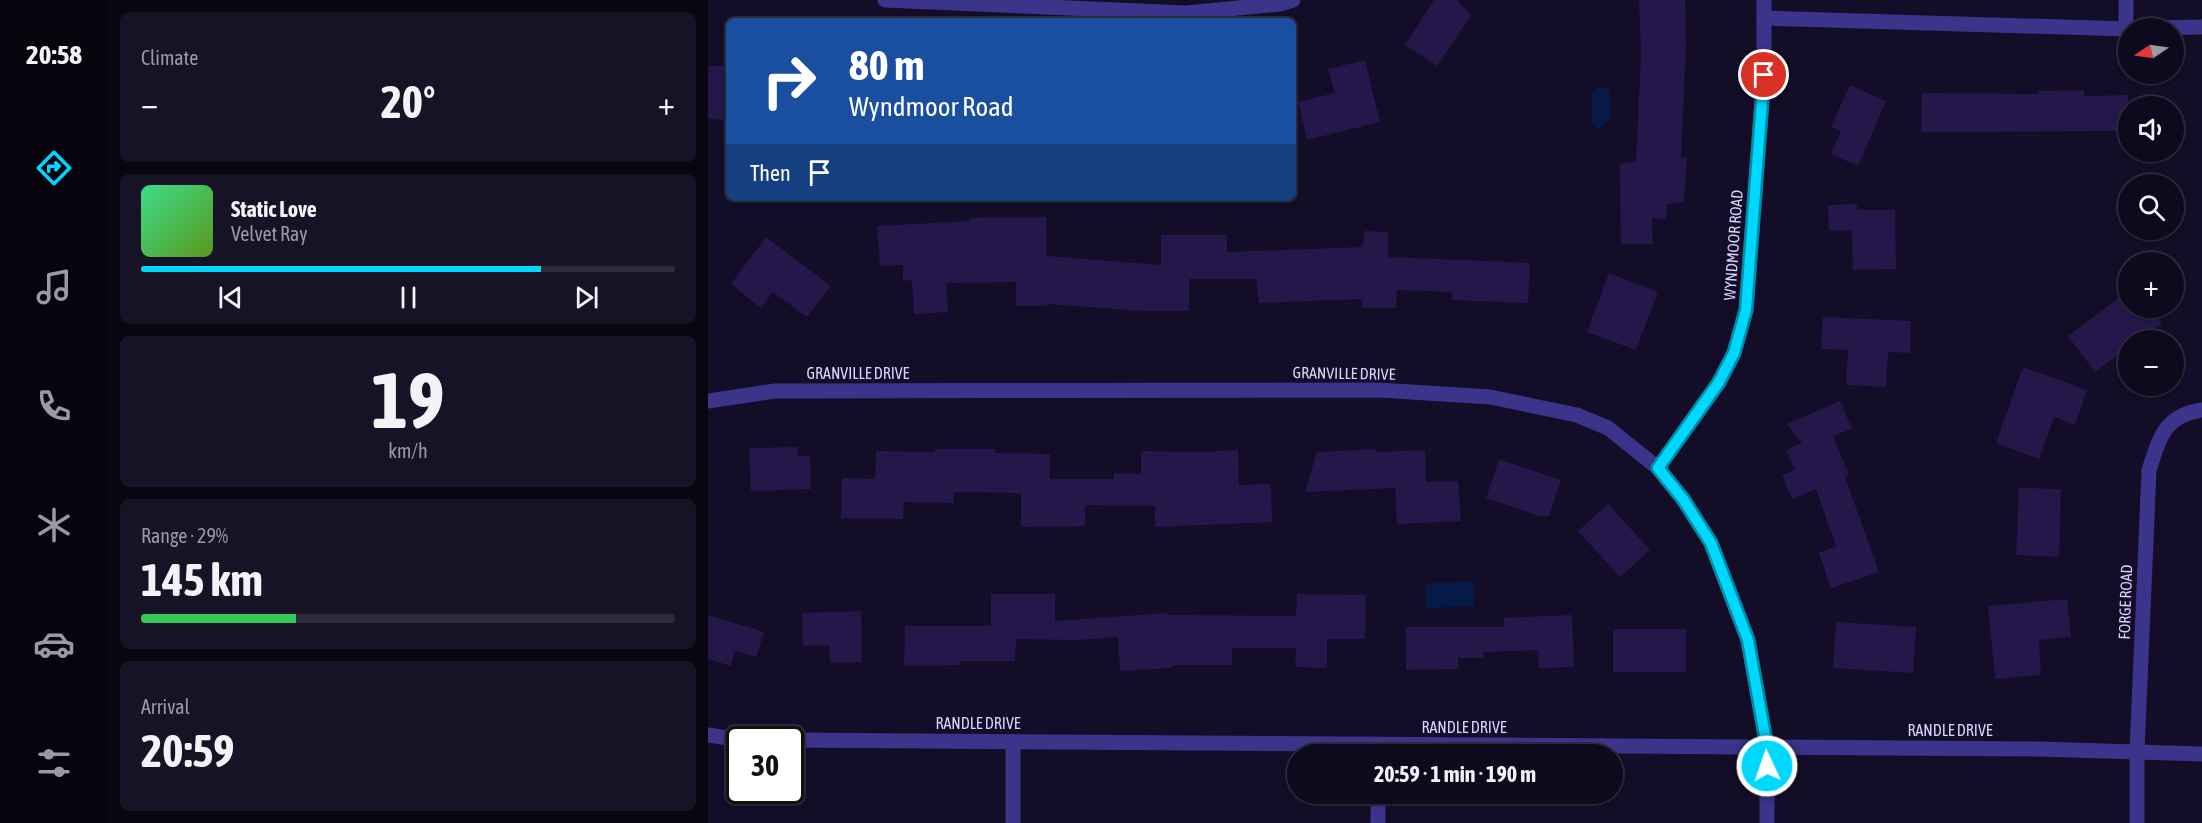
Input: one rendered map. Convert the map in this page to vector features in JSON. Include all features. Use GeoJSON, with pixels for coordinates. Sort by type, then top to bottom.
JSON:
{"type":"FeatureCollection","features":[{"type":"Feature","properties":{"kind":"street"},"geometry":{"type":"LineString","coordinates":[[885,0],[1186,13],[1280,4],[1293,0]]}},
{"type":"Feature","properties":{"kind":"street","name":"WYNDMOOR ROAD"},"geometry":{"type":"LineString","coordinates":[[1658,468],[1719,382],[1734,353],[1746,310],[1764,75],[1764,0]]}},
{"type":"Feature","properties":{"kind":"street"},"geometry":{"type":"LineString","coordinates":[[2126,0],[2127,18]]}},
{"type":"Feature","properties":{"kind":"street"},"geometry":{"type":"LineString","coordinates":[[1764,18],[2118,29]]}},
{"type":"Feature","properties":{"kind":"street"},"geometry":{"type":"LineString","coordinates":[[2184,27],[2202,27]]}},
{"type":"Feature","properties":{"kind":"street","name":"GRANVILLE DRIVE"},"geometry":{"type":"LineString","coordinates":[[708,401],[775,391],[1379,390],[1490,397],[1577,415],[1608,428],[1658,468],[1683,499],[1711,543],[1748,640],[1767,747],[1767,823]]}},
{"type":"Feature","properties":{"kind":"street","name":"FORGE ROAD"},"geometry":{"type":"LineString","coordinates":[[2138,823],[2137,752],[2149,470],[2158,444],[2169,424],[2184,413],[2202,410]]}},
{"type":"Feature","properties":{"kind":"street"},"geometry":{"type":"LineString","coordinates":[[708,735],[726,738]]}},
{"type":"Feature","properties":{"kind":"street","name":"RANDLE DRIVE"},"geometry":{"type":"LineString","coordinates":[[804,740],[1287,747]]}},
{"type":"Feature","properties":{"kind":"street"},"geometry":{"type":"LineString","coordinates":[[1013,742],[1013,823]]}},
{"type":"Feature","properties":{"kind":"street","name":"RANDLE DRIVE"},"geometry":{"type":"LineString","coordinates":[[1623,748],[2038,748],[2202,754]]}},
{"type":"Feature","properties":{"kind":"street"},"geometry":{"type":"LineString","coordinates":[[1378,804],[1378,823]]}},
{"type":"Feature","properties":{"kind":"water"},"geometry":{"type":"Polygon","coordinates":[[[1604,87],[1610,91],[1611,118],[1599,129],[1592,124],[1592,94],[1598,88],[1604,87]]]}},
{"type":"Feature","properties":{"kind":"water"},"geometry":{"type":"Polygon","coordinates":[[[1474,582],[1474,606],[1426,608],[1426,583],[1474,582]]]}},
{"type":"Feature","properties":{"kind":"building"},"geometry":{"type":"Polygon","coordinates":[[[1434,0],[1457,0],[1471,15],[1437,66],[1405,45],[1434,0]]]}},
{"type":"Feature","properties":{"kind":"building"},"geometry":{"type":"Polygon","coordinates":[[[1639,0],[1685,0],[1686,44],[1681,158],[1687,157],[1684,202],[1667,204],[1666,219],[1652,218],[1653,244],[1621,244],[1620,164],[1636,162],[1641,55],[1639,0]]]}},
{"type":"Feature","properties":{"kind":"building"},"geometry":{"type":"Polygon","coordinates":[[[1365,60],[1380,122],[1307,140],[1298,102],[1335,93],[1328,69],[1365,60]]]}},
{"type":"Feature","properties":{"kind":"building"},"geometry":{"type":"Polygon","coordinates":[[[708,66],[726,66],[726,120],[708,119],[708,66]]]}},
{"type":"Feature","properties":{"kind":"building"},"geometry":{"type":"Polygon","coordinates":[[[1850,85],[1886,101],[1858,166],[1831,154],[1841,131],[1831,127],[1850,85]]]}},
{"type":"Feature","properties":{"kind":"building"},"geometry":{"type":"Polygon","coordinates":[[[2084,90],[2085,96],[2128,95],[2128,96],[2118,96],[2118,131],[1921,132],[1922,93],[2039,94],[2039,91],[2084,90]]]}},
{"type":"Feature","properties":{"kind":"building"},"geometry":{"type":"Polygon","coordinates":[[[1857,204],[1857,210],[1895,210],[1896,269],[1853,270],[1852,230],[1829,231],[1828,205],[1857,204]]]}},
{"type":"Feature","properties":{"kind":"building"},"geometry":{"type":"Polygon","coordinates":[[[1046,217],[1047,256],[1161,265],[1161,235],[1227,235],[1227,252],[1363,247],[1364,231],[1388,232],[1388,257],[1530,263],[1528,303],[1452,300],[1452,292],[1397,290],[1396,308],[1362,308],[1362,299],[1259,303],[1256,279],[1189,279],[1189,311],[1143,311],[1047,304],[1047,306],[1016,306],[1016,282],[946,283],[948,312],[914,314],[912,280],[903,281],[903,265],[880,266],[877,226],[971,221],[971,218],[1046,217]]]}},
{"type":"Feature","properties":{"kind":"building"},"geometry":{"type":"Polygon","coordinates":[[[766,237],[831,286],[807,317],[773,292],[761,308],[731,284],[766,237]]]}},
{"type":"Feature","properties":{"kind":"building"},"geometry":{"type":"Polygon","coordinates":[[[1609,273],[1658,292],[1636,350],[1587,332],[1609,273]]]}},
{"type":"Feature","properties":{"kind":"building"},"geometry":{"type":"Polygon","coordinates":[[[2118,298],[2118,318],[2158,318],[2162,323],[2152,330],[2118,330],[2118,355],[2095,372],[2068,336],[2118,298]]]}},
{"type":"Feature","properties":{"kind":"building"},"geometry":{"type":"Polygon","coordinates":[[[1823,317],[1911,321],[1910,353],[1888,352],[1886,387],[1846,385],[1848,350],[1821,349],[1823,317]]]}},
{"type":"Feature","properties":{"kind":"building"},"geometry":{"type":"Polygon","coordinates":[[[2023,367],[2087,390],[2075,425],[2054,417],[2039,459],[1996,443],[2023,367]]]}},
{"type":"Feature","properties":{"kind":"building"},"geometry":{"type":"Polygon","coordinates":[[[1840,401],[1852,429],[1833,436],[1849,475],[1845,477],[1879,572],[1831,588],[1819,553],[1836,546],[1816,489],[1792,499],[1782,475],[1795,470],[1786,450],[1802,443],[1787,424],[1840,401]]]}},
{"type":"Feature","properties":{"kind":"building"},"geometry":{"type":"Polygon","coordinates":[[[797,447],[798,456],[810,456],[811,489],[751,491],[749,448],[797,447]]]}},
{"type":"Feature","properties":{"kind":"building"},"geometry":{"type":"Polygon","coordinates":[[[935,449],[995,449],[995,453],[1050,454],[1050,479],[1114,479],[1114,473],[1141,474],[1141,451],[1238,450],[1239,485],[1271,484],[1272,522],[1155,527],[1155,506],[1085,505],[1085,526],[1021,527],[1021,493],[954,492],[954,503],[904,502],[903,519],[841,518],[842,478],[875,479],[876,451],[935,452],[935,449]]]}},
{"type":"Feature","properties":{"kind":"building"},"geometry":{"type":"Polygon","coordinates":[[[1376,449],[1376,452],[1425,450],[1426,482],[1458,481],[1461,521],[1397,524],[1395,488],[1305,492],[1317,452],[1376,449]]]}},
{"type":"Feature","properties":{"kind":"building"},"geometry":{"type":"Polygon","coordinates":[[[1499,459],[1561,480],[1549,516],[1540,516],[1486,498],[1499,459]]]}},
{"type":"Feature","properties":{"kind":"building"},"geometry":{"type":"Polygon","coordinates":[[[2019,488],[2061,489],[2059,557],[2016,555],[2019,488]]]}},
{"type":"Feature","properties":{"kind":"building"},"geometry":{"type":"Polygon","coordinates":[[[1608,504],[1650,550],[1620,577],[1578,531],[1608,504]]]}},
{"type":"Feature","properties":{"kind":"building"},"geometry":{"type":"Polygon","coordinates":[[[991,594],[1055,594],[1055,621],[1168,613],[1169,615],[1296,616],[1297,594],[1366,595],[1365,639],[1327,639],[1327,668],[1295,667],[1296,648],[1232,648],[1232,665],[1172,665],[1172,668],[1120,671],[1118,637],[1077,640],[1016,639],[1015,661],[960,661],[960,665],[904,666],[905,626],[991,626],[991,594]]]}},
{"type":"Feature","properties":{"kind":"building"},"geometry":{"type":"Polygon","coordinates":[[[2067,599],[2071,637],[2039,640],[2041,675],[1995,679],[1988,606],[2067,599]]]}},
{"type":"Feature","properties":{"kind":"building"},"geometry":{"type":"Polygon","coordinates":[[[861,611],[862,662],[830,663],[829,645],[803,646],[802,613],[861,611]]]}},
{"type":"Feature","properties":{"kind":"building"},"geometry":{"type":"Polygon","coordinates":[[[708,615],[764,632],[756,657],[735,651],[731,666],[708,659],[708,615]]]}},
{"type":"Feature","properties":{"kind":"building"},"geometry":{"type":"Polygon","coordinates":[[[1572,615],[1574,667],[1539,668],[1538,650],[1483,652],[1483,658],[1458,658],[1458,669],[1406,670],[1406,627],[1504,627],[1504,618],[1572,615]]]}},
{"type":"Feature","properties":{"kind":"building"},"geometry":{"type":"Polygon","coordinates":[[[1836,622],[1916,627],[1913,673],[1833,668],[1836,622]]]}},
{"type":"Feature","properties":{"kind":"building"},"geometry":{"type":"Polygon","coordinates":[[[1613,629],[1686,629],[1686,672],[1613,672],[1613,629]]]}},
{"type":"Feature","properties":{"kind":"route"},"geometry":{"type":"LineString","coordinates":[[1764,75],[1746,310],[1734,353],[1719,382],[1658,468],[1683,499],[1711,543],[1748,640],[1767,747],[1767,766]]}}]}
